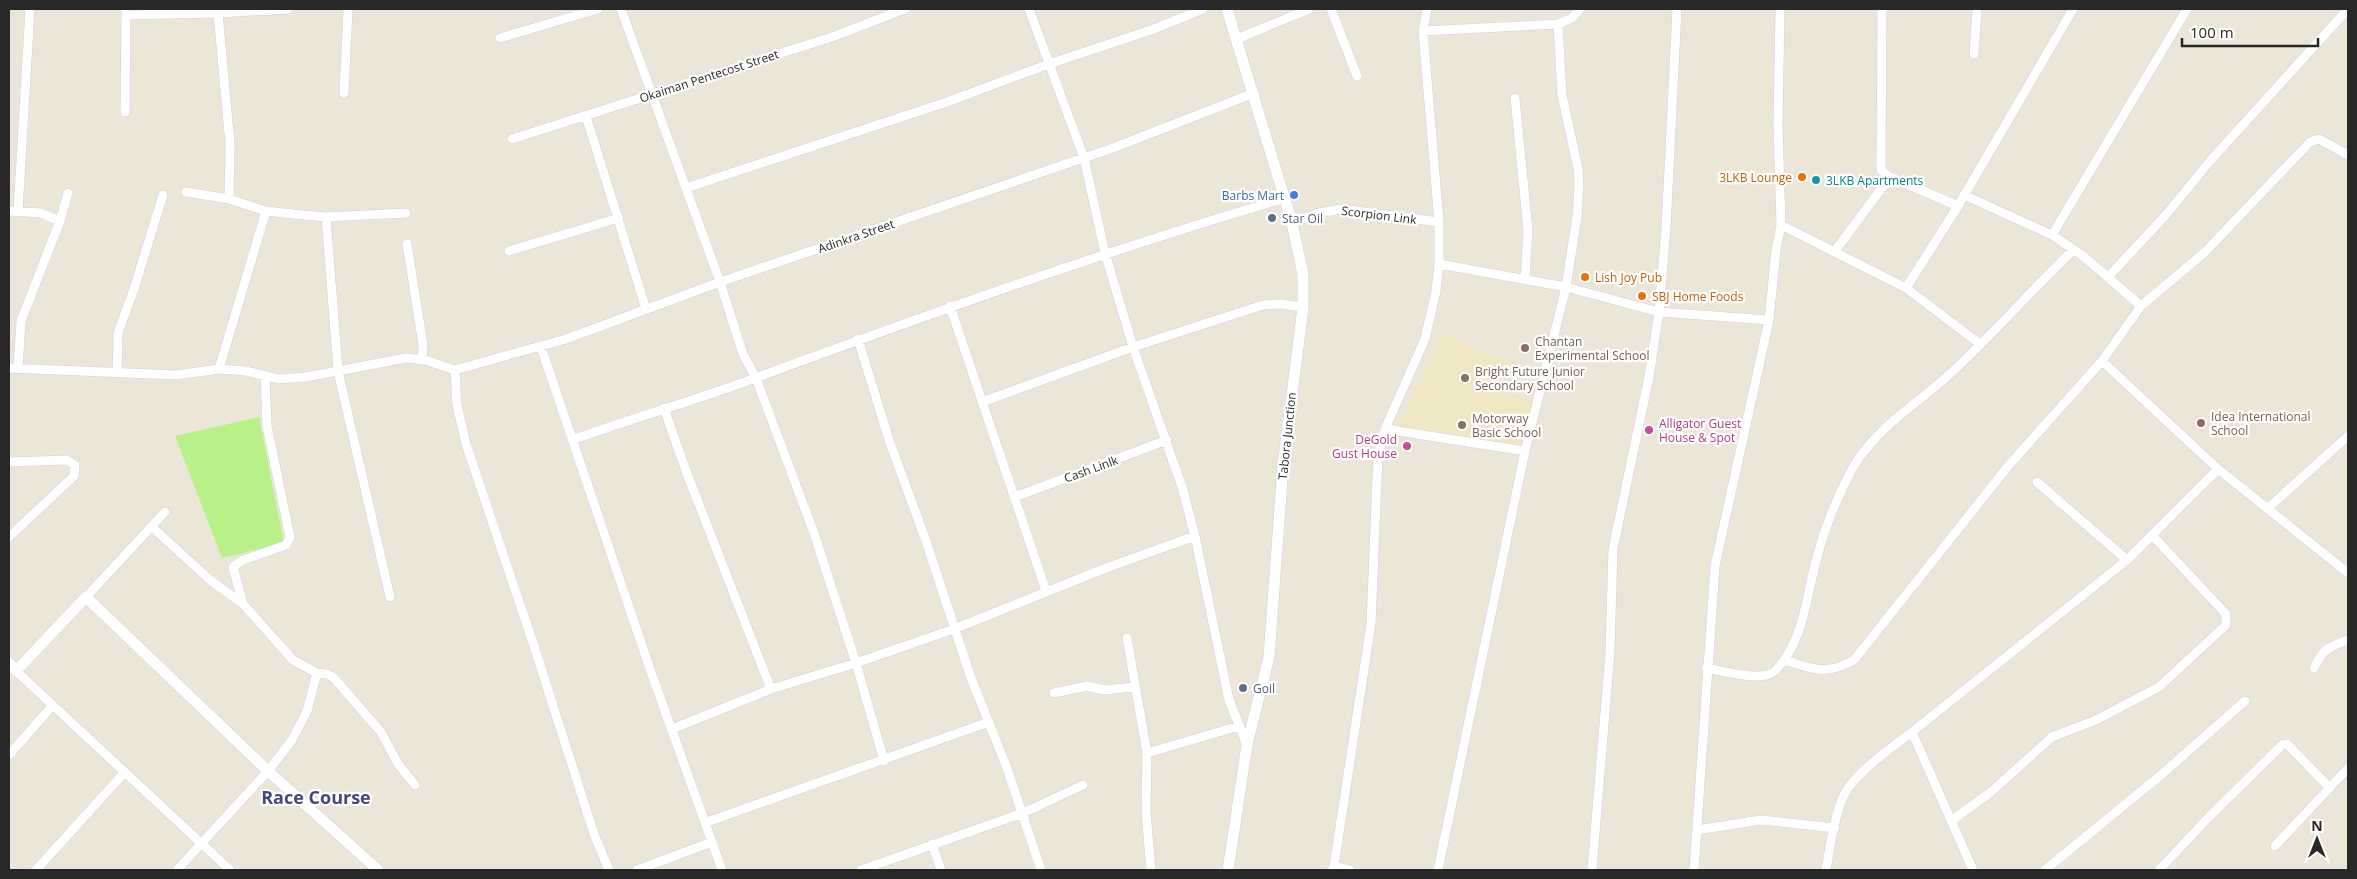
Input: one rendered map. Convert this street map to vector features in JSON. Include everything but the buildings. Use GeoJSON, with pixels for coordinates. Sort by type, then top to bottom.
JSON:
{"type":"FeatureCollection","features":[{"type":"Feature","properties":{"kind":"street"},"geometry":{"type":"LineString","coordinates":[[30,9],[14,211],[41,213],[60,220]]}},
{"type":"Feature","properties":{"kind":"street"},"geometry":{"type":"LineString","coordinates":[[125,112],[126,12],[218,13],[288,9]]}},
{"type":"Feature","properties":{"kind":"street"},"geometry":{"type":"LineString","coordinates":[[344,93],[348,9]]}},
{"type":"Feature","properties":{"kind":"street"},"geometry":{"type":"LineString","coordinates":[[500,38],[598,9]]}},
{"type":"Feature","properties":{"kind":"street"},"geometry":{"type":"LineString","coordinates":[[621,9],[720,282],[743,354],[756,378],[814,533],[856,663],[884,760]]}},
{"type":"Feature","properties":{"kind":"street","name":"Okaiman Pentecost Street"},"geometry":{"type":"LineString","coordinates":[[512,139],[832,37],[905,9]]}},
{"type":"Feature","properties":{"kind":"street"},"geometry":{"type":"LineString","coordinates":[[1029,9],[1084,158],[1105,253],[1133,347],[1167,440],[1195,536],[1229,700],[1247,745]]}},
{"type":"Feature","properties":{"kind":"street"},"geometry":{"type":"LineString","coordinates":[[686,188],[930,108],[1049,64],[1154,29],[1203,9]]}},
{"type":"Feature","properties":{"kind":"street","name":"Tabora Junction"},"geometry":{"type":"LineString","coordinates":[[1228,9],[1286,198],[1303,274],[1303,307],[1283,466],[1269,657],[1247,745],[1228,870]]}},
{"type":"Feature","properties":{"kind":"street"},"geometry":{"type":"LineString","coordinates":[[1237,39],[1309,9]]}},
{"type":"Feature","properties":{"kind":"street"},"geometry":{"type":"LineString","coordinates":[[1331,9],[1357,76]]}},
{"type":"Feature","properties":{"kind":"street"},"geometry":{"type":"LineString","coordinates":[[1350,870],[1333,868],[1371,624],[1378,455],[1385,429],[1425,339],[1436,291],[1439,264],[1439,222],[1423,30],[1427,9]]}},
{"type":"Feature","properties":{"kind":"street"},"geometry":{"type":"LineString","coordinates":[[1423,30],[1558,24],[1572,18],[1580,9]]}},
{"type":"Feature","properties":{"kind":"street"},"geometry":{"type":"LineString","coordinates":[[1592,870],[1610,652],[1613,549],[1649,377],[1659,312],[1666,228],[1677,9]]}},
{"type":"Feature","properties":{"kind":"street"},"geometry":{"type":"LineString","coordinates":[[1694,870],[1698,830],[1706,668],[1715,566],[1769,320],[1776,250],[1781,225],[1778,126],[1780,9]]}},
{"type":"Feature","properties":{"kind":"street"},"geometry":{"type":"LineString","coordinates":[[1882,9],[1881,170],[1890,177],[1958,206]]}},
{"type":"Feature","properties":{"kind":"street"},"geometry":{"type":"LineString","coordinates":[[1974,54],[1977,9]]}},
{"type":"Feature","properties":{"kind":"street"},"geometry":{"type":"LineString","coordinates":[[1906,288],[1958,206],[2073,9]]}},
{"type":"Feature","properties":{"kind":"street"},"geometry":{"type":"LineString","coordinates":[[2052,235],[2187,9]]}},
{"type":"Feature","properties":{"kind":"street"},"geometry":{"type":"LineString","coordinates":[[2108,277],[2165,216],[2210,161],[2348,9]]}},
{"type":"Feature","properties":{"kind":"street"},"geometry":{"type":"LineString","coordinates":[[218,13],[230,144],[228,199]]}},
{"type":"Feature","properties":{"kind":"street"},"geometry":{"type":"LineString","coordinates":[[1438,870],[1525,451],[1566,287],[1577,217],[1578,169],[1562,95],[1558,24]]}},
{"type":"Feature","properties":{"kind":"street","name":"Adinkra Street"},"geometry":{"type":"LineString","coordinates":[[455,370],[541,347],[720,282],[1084,158],[1254,93]]}},
{"type":"Feature","properties":{"kind":"street"},"geometry":{"type":"LineString","coordinates":[[1515,98],[1528,230],[1526,278]]}},
{"type":"Feature","properties":{"kind":"street"},"geometry":{"type":"LineString","coordinates":[[586,116],[646,310]]}},
{"type":"Feature","properties":{"kind":"street"},"geometry":{"type":"LineString","coordinates":[[1784,660],[1812,670],[1831,670],[1854,660],[1998,480],[2102,361],[2141,306],[2205,252],[2310,142],[2319,139],[2348,155]]}},
{"type":"Feature","properties":{"kind":"street"},"geometry":{"type":"LineString","coordinates":[[1835,251],[1890,177]]}},
{"type":"Feature","properties":{"kind":"street"},"geometry":{"type":"LineString","coordinates":[[186,192],[228,199],[266,211],[326,217],[406,213]]}},
{"type":"Feature","properties":{"kind":"street"},"geometry":{"type":"LineString","coordinates":[[68,193],[60,220],[21,321],[14,368],[176,375],[219,369],[246,372],[265,377],[306,377],[406,358],[441,364],[455,370],[457,405],[466,444],[534,646],[594,834],[609,870]]}},
{"type":"Feature","properties":{"kind":"street"},"geometry":{"type":"LineString","coordinates":[[118,372],[118,333],[134,289],[163,195]]}},
{"type":"Feature","properties":{"kind":"street"},"geometry":{"type":"LineString","coordinates":[[1964,195],[2052,235],[2108,277],[2141,306]]}},
{"type":"Feature","properties":{"kind":"street"},"geometry":{"type":"LineString","coordinates":[[572,440],[756,378],[950,306],[1105,253],[1286,198]]}},
{"type":"Feature","properties":{"kind":"street","name":"Scorpion Link"},"geometry":{"type":"LineString","coordinates":[[1292,223],[1319,213],[1341,209],[1439,222]]}},
{"type":"Feature","properties":{"kind":"street"},"geometry":{"type":"LineString","coordinates":[[219,369],[266,211]]}},
{"type":"Feature","properties":{"kind":"street"},"geometry":{"type":"LineString","coordinates":[[326,217],[338,371],[390,597]]}},
{"type":"Feature","properties":{"kind":"street"},"geometry":{"type":"LineString","coordinates":[[509,251],[619,218]]}},
{"type":"Feature","properties":{"kind":"street"},"geometry":{"type":"LineString","coordinates":[[1781,225],[1906,288],[1980,344]]}},
{"type":"Feature","properties":{"kind":"street"},"geometry":{"type":"LineString","coordinates":[[407,244],[423,345],[423,360]]}},
{"type":"Feature","properties":{"kind":"street"},"geometry":{"type":"LineString","coordinates":[[1706,668],[1756,676],[1774,672],[1784,660],[1797,635],[1816,559],[1840,493],[1853,468],[1877,437],[1931,392],[2025,296],[2070,253],[2075,251]]}},
{"type":"Feature","properties":{"kind":"street"},"geometry":{"type":"LineString","coordinates":[[1439,264],[1526,278],[1659,312],[1769,320]]}},
{"type":"Feature","properties":{"kind":"street"},"geometry":{"type":"LineString","coordinates":[[982,402],[1133,347],[1263,305],[1281,304],[1303,307]]}},
{"type":"Feature","properties":{"kind":"street"},"geometry":{"type":"LineString","coordinates":[[950,306],[1046,591]]}},
{"type":"Feature","properties":{"kind":"street"},"geometry":{"type":"LineString","coordinates":[[858,339],[890,443],[925,538],[954,629],[1023,813],[1042,870]]}},
{"type":"Feature","properties":{"kind":"street"},"geometry":{"type":"LineString","coordinates":[[541,347],[722,870]]}},
{"type":"Feature","properties":{"kind":"street"},"geometry":{"type":"LineString","coordinates":[[2102,361],[2218,469],[2267,509],[2346,567]]}},
{"type":"Feature","properties":{"kind":"street"},"geometry":{"type":"LineString","coordinates":[[243,604],[233,567],[243,560],[286,545],[290,537],[267,426],[265,377]]}},
{"type":"Feature","properties":{"kind":"street"},"geometry":{"type":"LineString","coordinates":[[664,408],[686,471],[771,689]]}},
{"type":"Feature","properties":{"kind":"street"},"geometry":{"type":"LineString","coordinates":[[1385,429],[1525,451]]}},
{"type":"Feature","properties":{"kind":"street"},"geometry":{"type":"LineString","coordinates":[[2267,509],[2348,436]]}},
{"type":"Feature","properties":{"kind":"street","name":"Cash Linlk"},"geometry":{"type":"LineString","coordinates":[[1015,497],[1167,440]]}},
{"type":"Feature","properties":{"kind":"street"},"geometry":{"type":"LineString","coordinates":[[9,462],[67,460],[75,465],[76,470],[74,476],[9,537]]}},
{"type":"Feature","properties":{"kind":"street"},"geometry":{"type":"LineString","coordinates":[[1826,870],[1839,809],[1845,793],[1878,757],[2127,560],[2218,469]]}},
{"type":"Feature","properties":{"kind":"street"},"geometry":{"type":"LineString","coordinates":[[2037,482],[2127,560]]}},
{"type":"Feature","properties":{"kind":"street"},"geometry":{"type":"LineString","coordinates":[[165,512],[86,597],[12,667],[230,870]]}},
{"type":"Feature","properties":{"kind":"street"},"geometry":{"type":"LineString","coordinates":[[152,527],[205,576],[243,604],[293,660],[334,678],[381,732],[398,764],[415,785]]}},
{"type":"Feature","properties":{"kind":"street"},"geometry":{"type":"LineString","coordinates":[[672,729],[771,689],[856,663],[954,629],[1046,591],[1195,536]]}},
{"type":"Feature","properties":{"kind":"street"},"geometry":{"type":"LineString","coordinates":[[1951,821],[1991,792],[2052,737],[2096,720],[2159,686],[2226,624],[2226,614],[2152,536]]}},
{"type":"Feature","properties":{"kind":"street"},"geometry":{"type":"LineString","coordinates":[[86,597],[268,771],[378,870]]}},
{"type":"Feature","properties":{"kind":"street"},"geometry":{"type":"LineString","coordinates":[[1127,638],[1146,753],[1146,812],[1151,870]]}},
{"type":"Feature","properties":{"kind":"street"},"geometry":{"type":"LineString","coordinates":[[2314,668],[2322,652],[2330,646],[2348,640]]}},
{"type":"Feature","properties":{"kind":"street"},"geometry":{"type":"LineString","coordinates":[[177,870],[268,771],[300,728],[307,711],[317,672]]}},
{"type":"Feature","properties":{"kind":"street"},"geometry":{"type":"LineString","coordinates":[[1054,694],[1086,686],[1104,690],[1134,687]]}},
{"type":"Feature","properties":{"kind":"street"},"geometry":{"type":"LineString","coordinates":[[2045,870],[2161,775],[2245,701]]}},
{"type":"Feature","properties":{"kind":"street"},"geometry":{"type":"LineString","coordinates":[[9,755],[53,705]]}},
{"type":"Feature","properties":{"kind":"street"},"geometry":{"type":"LineString","coordinates":[[706,822],[989,722]]}},
{"type":"Feature","properties":{"kind":"street"},"geometry":{"type":"LineString","coordinates":[[1146,753],[1239,726]]}},
{"type":"Feature","properties":{"kind":"street"},"geometry":{"type":"LineString","coordinates":[[1912,732],[1973,870]]}},
{"type":"Feature","properties":{"kind":"street"},"geometry":{"type":"LineString","coordinates":[[2159,870],[2208,818],[2282,745],[2286,744],[2330,788]]}},
{"type":"Feature","properties":{"kind":"street"},"geometry":{"type":"LineString","coordinates":[[2275,846],[2348,768]]}},
{"type":"Feature","properties":{"kind":"street"},"geometry":{"type":"LineString","coordinates":[[36,870],[124,773]]}},
{"type":"Feature","properties":{"kind":"street"},"geometry":{"type":"LineString","coordinates":[[861,870],[1023,813],[1083,785]]}},
{"type":"Feature","properties":{"kind":"street"},"geometry":{"type":"LineString","coordinates":[[1698,830],[1761,820],[1835,828]]}},
{"type":"Feature","properties":{"kind":"street"},"geometry":{"type":"LineString","coordinates":[[637,870],[712,842]]}},
{"type":"Feature","properties":{"kind":"street"},"geometry":{"type":"LineString","coordinates":[[932,844],[941,870]]}},
{"type":"Feature","properties":{"kind":"shaded area","name":"Bright Future Junior Secondary School"},"geometry":{"type":"Polygon","coordinates":[[[1442,333],[1482,352],[1514,362],[1506,393],[1534,399],[1523,449],[1397,428],[1442,333]]]}},
{"type":"Feature","properties":{"kind":"green space"},"geometry":{"type":"Polygon","coordinates":[[[259,417],[284,543],[222,558],[175,436],[259,417]]]}},
{"type":"Feature","properties":{"kind":"place","name":"3LKB Lounge"},"geometry":{"type":"Point","coordinates":[1802,177]}},
{"type":"Feature","properties":{"kind":"place","name":"3LKB Apartments"},"geometry":{"type":"Point","coordinates":[1816,180]}},
{"type":"Feature","properties":{"kind":"place","name":"Barbs Mart"},"geometry":{"type":"Point","coordinates":[1294,195]}},
{"type":"Feature","properties":{"kind":"place","name":"Star Oil"},"geometry":{"type":"Point","coordinates":[1272,218]}},
{"type":"Feature","properties":{"kind":"place","name":"Lish Joy Pub"},"geometry":{"type":"Point","coordinates":[1585,277]}},
{"type":"Feature","properties":{"kind":"place","name":"SBJ Home Foods"},"geometry":{"type":"Point","coordinates":[1642,296]}},
{"type":"Feature","properties":{"kind":"place","name":"Chantan Experimental School"},"geometry":{"type":"Point","coordinates":[1525,348]}},
{"type":"Feature","properties":{"kind":"place","name":"Bright Future Junior Secondary School"},"geometry":{"type":"Point","coordinates":[1465,378]}},
{"type":"Feature","properties":{"kind":"place","name":"Idea International School"},"geometry":{"type":"Point","coordinates":[2201,423]}},
{"type":"Feature","properties":{"kind":"place","name":"Motorway Basic School"},"geometry":{"type":"Point","coordinates":[1462,425]}},
{"type":"Feature","properties":{"kind":"place","name":"Alligator Guest House & Spot"},"geometry":{"type":"Point","coordinates":[1649,430]}},
{"type":"Feature","properties":{"kind":"place","name":"DeGold Gust House"},"geometry":{"type":"Point","coordinates":[1407,446]}},
{"type":"Feature","properties":{"kind":"place","name":"Goil"},"geometry":{"type":"Point","coordinates":[1243,688]}},
{"type":"Feature","properties":{"kind":"district","name":"Race Course"},"geometry":{"type":"Point","coordinates":[316,797]}}]}
